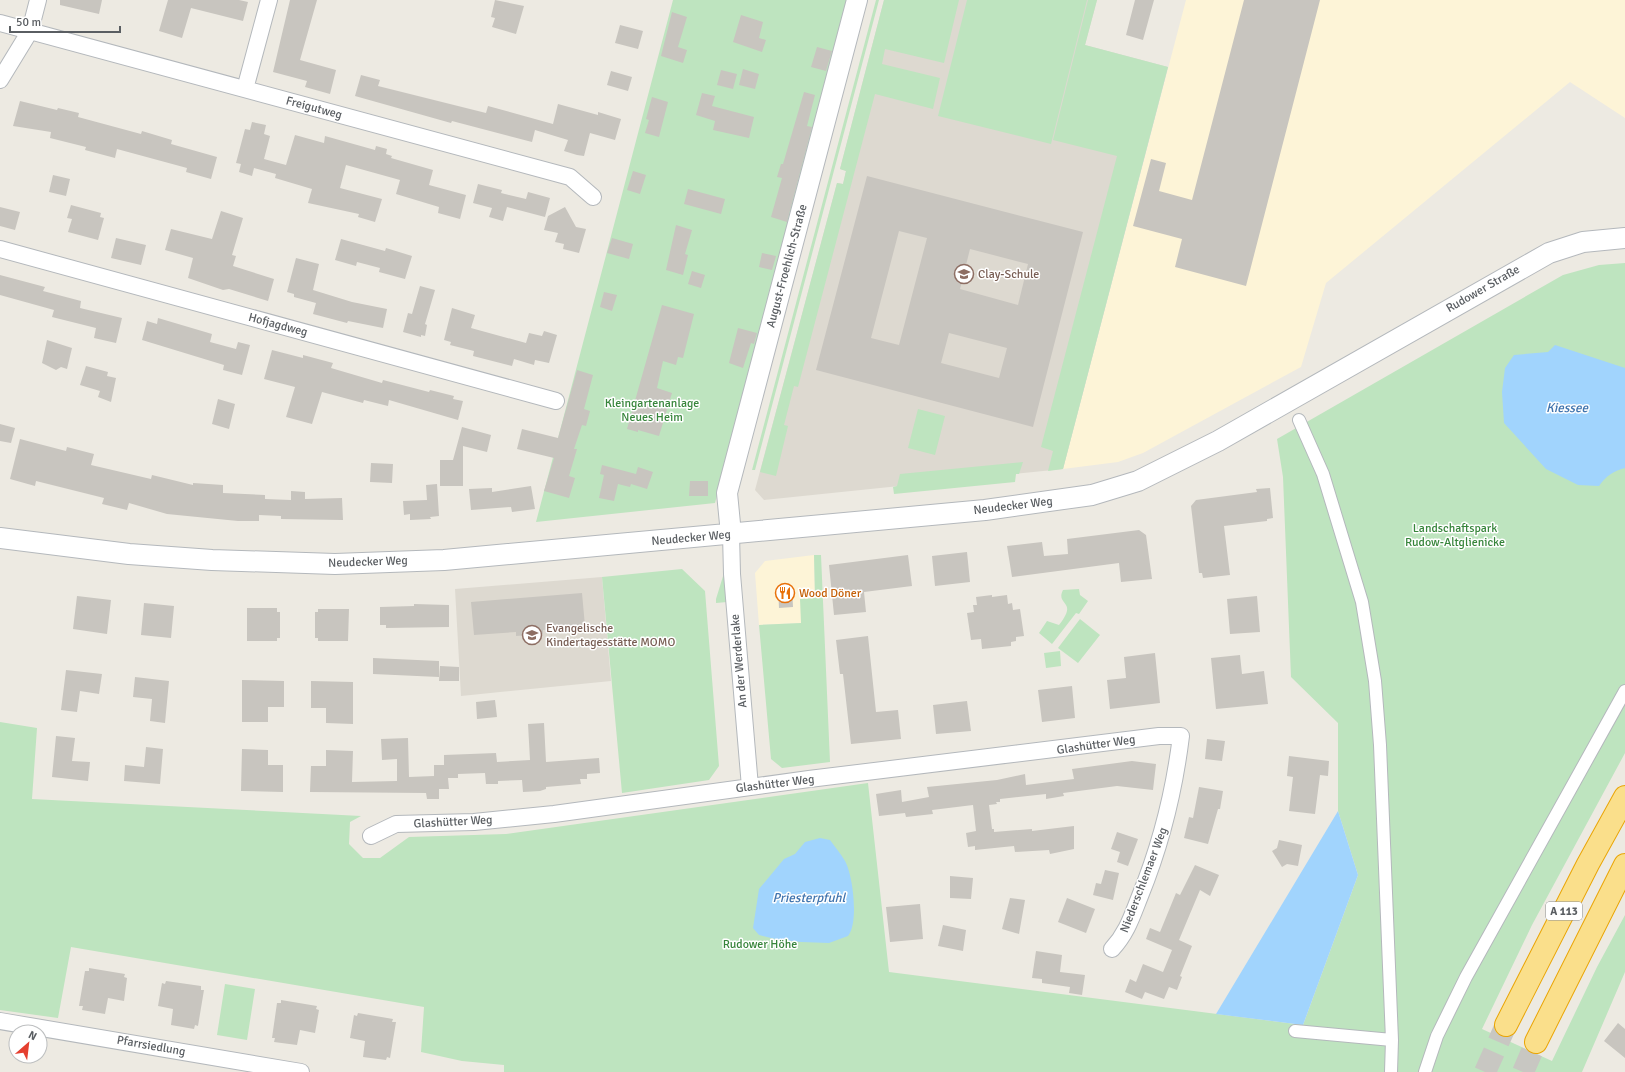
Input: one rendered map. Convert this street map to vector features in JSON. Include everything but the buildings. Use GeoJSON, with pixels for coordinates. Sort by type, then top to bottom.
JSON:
{"type":"FeatureCollection","features":[{"type":"Feature","properties":{"kind":"highway","name":"A 113"},"geometry":{"type":"LineString","coordinates":[[1506,1025],[1588,864],[1625,797]]}},
{"type":"Feature","properties":{"kind":"highway","name":"A 113"},"geometry":{"type":"LineString","coordinates":[[1536,1042],[1625,865]]}},
{"type":"Feature","properties":{"kind":"street"},"geometry":{"type":"LineString","coordinates":[[0,80],[30,31],[38,0]]}},
{"type":"Feature","properties":{"kind":"street"},"geometry":{"type":"LineString","coordinates":[[245,89],[269,0]]}},
{"type":"Feature","properties":{"kind":"street","name":"August-Froehlich-Straße"},"geometry":{"type":"LineString","coordinates":[[731,534],[727,493],[857,0]]}},
{"type":"Feature","properties":{"kind":"street","name":"Freigutweg"},"geometry":{"type":"LineString","coordinates":[[0,23],[570,177],[593,197]]}},
{"type":"Feature","properties":{"kind":"street","name":"Rudower Straße"},"geometry":{"type":"LineString","coordinates":[[1350,365],[1548,253],[1583,242],[1625,238]]}},
{"type":"Feature","properties":{"kind":"street","name":"Hofjagdweg"},"geometry":{"type":"LineString","coordinates":[[0,249],[556,402]]}},
{"type":"Feature","properties":{"kind":"street","name":"Neudecker Weg"},"geometry":{"type":"LineString","coordinates":[[0,538],[136,555],[212,560],[335,564],[488,557],[985,510],[1092,495],[1138,481],[1155,474],[1218,441],[1350,365]]}},
{"type":"Feature","properties":{"kind":"street"},"geometry":{"type":"LineString","coordinates":[[1299,420],[1323,474],[1362,602],[1375,681],[1381,753],[1392,1040],[1391,1072]]}},
{"type":"Feature","properties":{"kind":"street","name":"An der Werderlake"},"geometry":{"type":"LineString","coordinates":[[731,534],[732,574],[750,787]]}},
{"type":"Feature","properties":{"kind":"street"},"geometry":{"type":"LineString","coordinates":[[1425,1072],[1437,1036],[1466,977],[1625,691]]}},
{"type":"Feature","properties":{"kind":"street","name":"Glashütter Weg"},"geometry":{"type":"LineString","coordinates":[[371,836],[396,824],[474,822],[554,814],[750,787],[1159,736],[1181,736]]}},
{"type":"Feature","properties":{"kind":"street","name":"Niederschlemaer Weg"},"geometry":{"type":"LineString","coordinates":[[1112,949],[1124,937],[1158,850],[1172,800],[1181,736]]}},
{"type":"Feature","properties":{"kind":"street","name":"Pfarrsiedlung"},"geometry":{"type":"LineString","coordinates":[[0,1021],[301,1072]]}},
{"type":"Feature","properties":{"kind":"street"},"geometry":{"type":"LineString","coordinates":[[1295,1031],[1392,1040]]}},
{"type":"Feature","properties":{"kind":"shaded area","name":"Clay-Schule"},"geometry":{"type":"Polygon","coordinates":[[[884,0],[1097,0],[1085,45],[1168,67],[1063,469],[764,500],[755,490],[837,183],[843,184],[846,171],[840,169],[884,0]]]}},
{"type":"Feature","properties":{"kind":"shaded area"},"geometry":{"type":"Polygon","coordinates":[[[1186,0],[1625,0],[1625,118],[1570,82],[1326,283],[1301,367],[1143,453],[1118,462],[1063,469],[1186,0]]]}},
{"type":"Feature","properties":{"kind":"shaded area"},"geometry":{"type":"Polygon","coordinates":[[[814,555],[815,598],[801,623],[759,625],[755,573],[765,561],[814,555]]]}},
{"type":"Feature","properties":{"kind":"shaded area","name":"Evangelische Kindertagesstätte MOMO"},"geometry":{"type":"Polygon","coordinates":[[[602,577],[611,681],[461,696],[455,589],[602,577]]]}},
{"type":"Feature","properties":{"kind":"green space","name":"Kleingartenanlage Neues Heim"},"geometry":{"type":"Polygon","coordinates":[[[673,0],[847,0],[715,503],[536,522],[673,0]]]}},
{"type":"Feature","properties":{"kind":"green space"},"geometry":{"type":"Polygon","coordinates":[[[876,0],[879,0],[755,470],[752,470],[876,0]]]}},
{"type":"Feature","properties":{"kind":"green space"},"geometry":{"type":"Polygon","coordinates":[[[884,0],[959,0],[944,63],[885,49],[882,64],[940,78],[933,109],[875,94],[798,387],[794,386],[784,425],[788,426],[776,476],[760,472],[837,183],[843,184],[846,171],[840,169],[884,0]]]}},
{"type":"Feature","properties":{"kind":"green space"},"geometry":{"type":"Polygon","coordinates":[[[967,0],[1087,0],[1051,144],[938,116],[967,0]]]}},
{"type":"Feature","properties":{"kind":"green space"},"geometry":{"type":"Polygon","coordinates":[[[1088,0],[1097,0],[1085,45],[1168,67],[1063,469],[1048,471],[1053,451],[1041,447],[1117,156],[1053,140],[1088,0]]]}},
{"type":"Feature","properties":{"kind":"green space"},"geometry":{"type":"Polygon","coordinates":[[[1625,263],[1625,753],[1532,925],[1482,1029],[1552,1061],[1597,967],[1625,915],[1625,972],[1582,1072],[504,1072],[504,1065],[462,1061],[421,1052],[424,1007],[71,947],[58,1018],[0,1010],[0,722],[37,728],[32,799],[361,816],[350,822],[349,844],[363,858],[380,858],[409,837],[506,834],[868,783],[889,972],[1303,1025],[1358,875],[1338,811],[1338,723],[1291,677],[1283,477],[1277,439],[1563,275],[1599,265],[1625,263]]]}},
{"type":"Feature","properties":{"kind":"green space"},"geometry":{"type":"Polygon","coordinates":[[[918,409],[945,416],[935,455],[908,448],[918,409]]]}},
{"type":"Feature","properties":{"kind":"green space"},"geometry":{"type":"Polygon","coordinates":[[[1023,462],[1019,474],[1016,474],[1015,482],[894,494],[893,487],[897,486],[900,474],[1023,462]]]}},
{"type":"Feature","properties":{"kind":"green space"},"geometry":{"type":"Polygon","coordinates":[[[814,555],[821,555],[830,762],[782,768],[771,759],[759,625],[801,623],[800,599],[815,598],[814,555]]]}},
{"type":"Feature","properties":{"kind":"green space"},"geometry":{"type":"Polygon","coordinates":[[[682,569],[705,591],[719,766],[709,780],[622,793],[602,577],[682,569]]]}},
{"type":"Feature","properties":{"kind":"green space"},"geometry":{"type":"Polygon","coordinates":[[[724,573],[727,602],[716,603],[716,599],[724,573]]]}},
{"type":"Feature","properties":{"kind":"green space"},"geometry":{"type":"Polygon","coordinates":[[[1079,589],[1080,595],[1088,601],[1079,614],[1076,613],[1052,644],[1039,633],[1047,621],[1059,625],[1065,617],[1067,607],[1061,595],[1063,590],[1079,589]]]}},
{"type":"Feature","properties":{"kind":"green space"},"geometry":{"type":"Polygon","coordinates":[[[1080,619],[1100,635],[1078,663],[1058,648],[1080,619]]]}},
{"type":"Feature","properties":{"kind":"green space"},"geometry":{"type":"Polygon","coordinates":[[[1060,651],[1061,666],[1046,668],[1044,653],[1060,651]]]}},
{"type":"Feature","properties":{"kind":"green space"},"geometry":{"type":"Polygon","coordinates":[[[225,984],[255,989],[247,1040],[217,1035],[225,984]]]}},
{"type":"Feature","properties":{"kind":"water","name":"Kiessee"},"geometry":{"type":"Polygon","coordinates":[[[1555,345],[1625,368],[1625,468],[1610,474],[1599,486],[1578,485],[1546,469],[1504,423],[1502,392],[1505,368],[1514,355],[1548,352],[1555,345]]]}},
{"type":"Feature","properties":{"kind":"water"},"geometry":{"type":"Polygon","coordinates":[[[1338,811],[1358,875],[1303,1025],[1216,1014],[1338,811]]]}},
{"type":"Feature","properties":{"kind":"water","name":"Priesterpfuhl"},"geometry":{"type":"Polygon","coordinates":[[[820,838],[830,840],[843,858],[848,868],[854,899],[854,910],[851,930],[848,936],[829,943],[801,942],[775,939],[759,935],[753,928],[759,889],[784,859],[795,854],[805,842],[820,838]]]}},
{"type":"Feature","properties":{"kind":"tunnel"},"geometry":{"type":"LineString","coordinates":[[1485,1072],[1506,1025]]}},
{"type":"Feature","properties":{"kind":"tunnel"},"geometry":{"type":"LineString","coordinates":[[1523,1072],[1536,1042]]}},
{"type":"Feature","properties":{"kind":"place","name":"Clay-Schule"},"geometry":{"type":"Point","coordinates":[964,274]}},
{"type":"Feature","properties":{"kind":"place","name":"Wood Döner"},"geometry":{"type":"Point","coordinates":[785,593]}},
{"type":"Feature","properties":{"kind":"place","name":"Evangelische Kindertagesstätte MOMO"},"geometry":{"type":"Point","coordinates":[532,635]}},
{"type":"Feature","properties":{"kind":"park label","name":"Landschaftspark Rudow-Altglienicke"},"geometry":{"type":"Point","coordinates":[1455,535]}},
{"type":"Feature","properties":{"kind":"park label","name":"Rudower Höhe"},"geometry":{"type":"Point","coordinates":[760,944]}}]}
